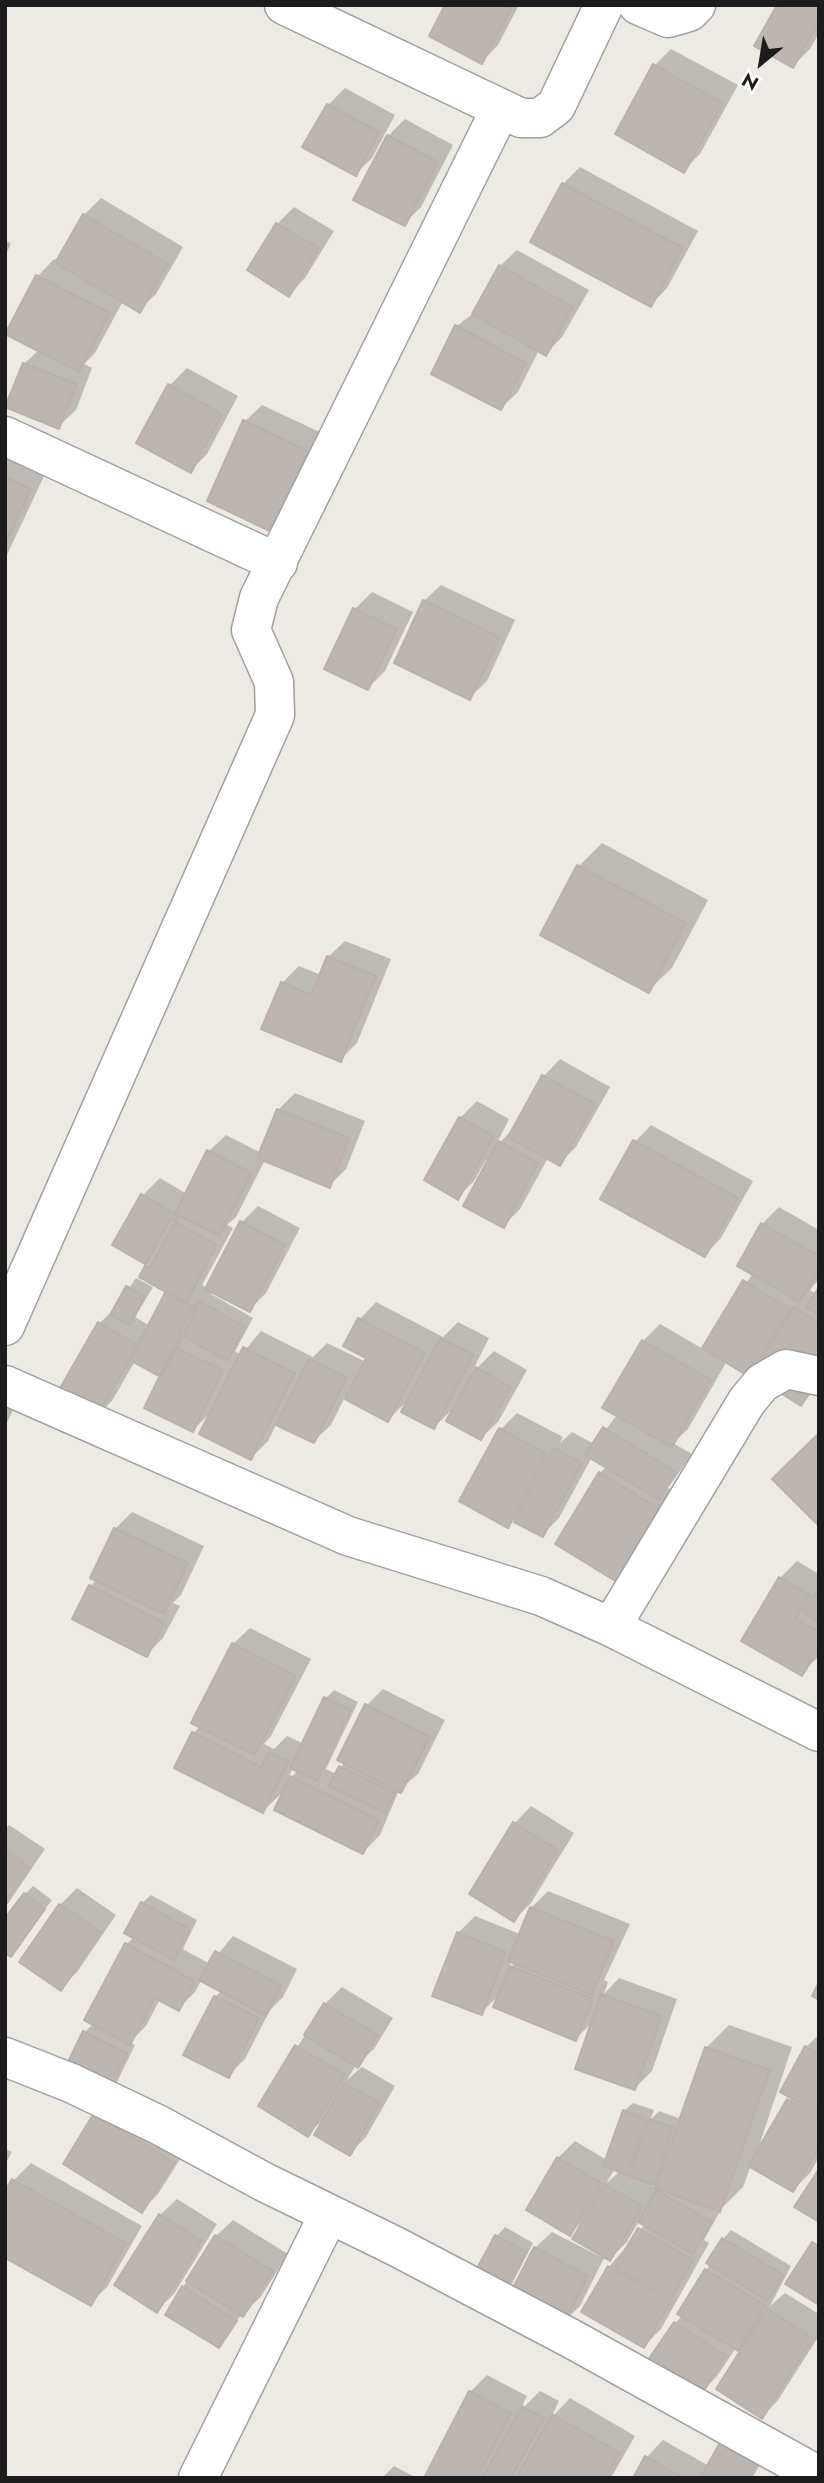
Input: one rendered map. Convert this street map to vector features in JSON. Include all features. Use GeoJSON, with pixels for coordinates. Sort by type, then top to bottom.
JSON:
{"type":"FeatureCollection","features":[{"type":"Feature","properties":{"kind":"street"},"geometry":{"type":"LineString","coordinates":[[284,5],[521,118],[540,118],[556,106],[604,5]]}},
{"type":"Feature","properties":{"kind":"street"},"geometry":{"type":"LineString","coordinates":[[638,5],[668,18],[690,12],[696,5]]}},
{"type":"Feature","properties":{"kind":"street"},"geometry":{"type":"LineString","coordinates":[[5,1326],[275,715],[274,682],[251,630],[259,598],[500,110]]}},
{"type":"Feature","properties":{"kind":"street"},"geometry":{"type":"LineString","coordinates":[[5,436],[278,563]]}},
{"type":"Feature","properties":{"kind":"street"},"geometry":{"type":"LineString","coordinates":[[611,1627],[747,1401],[762,1383],[786,1369],[819,1376]]}},
{"type":"Feature","properties":{"kind":"street"},"geometry":{"type":"LineString","coordinates":[[5,1385],[348,1536],[541,1596],[611,1627],[819,1732]]}},
{"type":"Feature","properties":{"kind":"street"},"geometry":{"type":"LineString","coordinates":[[5,2057],[71,2083],[146,2119],[570,2338],[819,2476]]}},
{"type":"Feature","properties":{"kind":"street"},"geometry":{"type":"LineString","coordinates":[[198,2478],[329,2214]]}},
{"type":"Feature","properties":{"kind":"building"},"geometry":{"type":"Polygon","coordinates":[[[445,5],[513,5],[482,64],[429,36],[445,5]]]}},
{"type":"Feature","properties":{"kind":"building"},"geometry":{"type":"Polygon","coordinates":[[[777,5],[819,5],[819,22],[793,68],[754,46],[777,5]]]}},
{"type":"Feature","properties":{"kind":"building"},"geometry":{"type":"Polygon","coordinates":[[[653,64],[723,103],[684,173],[615,134],[653,64]]]}},
{"type":"Feature","properties":{"kind":"building"},"geometry":{"type":"Polygon","coordinates":[[[327,104],[379,132],[356,176],[302,147],[327,104]]]}},
{"type":"Feature","properties":{"kind":"building"},"geometry":{"type":"Polygon","coordinates":[[[387,135],[438,162],[405,226],[353,200],[387,135]]]}},
{"type":"Feature","properties":{"kind":"building"},"geometry":{"type":"Polygon","coordinates":[[[562,183],[683,248],[651,307],[530,242],[562,183]]]}},
{"type":"Feature","properties":{"kind":"building"},"geometry":{"type":"Polygon","coordinates":[[[83,214],[168,264],[140,313],[55,263],[83,214]]]}},
{"type":"Feature","properties":{"kind":"building"},"geometry":{"type":"Polygon","coordinates":[[[276,223],[319,248],[289,297],[247,270],[276,223]]]}},
{"type":"Feature","properties":{"kind":"building"},"geometry":{"type":"Polygon","coordinates":[[[499,265],[573,307],[546,356],[472,314],[499,265]]]}},
{"type":"Feature","properties":{"kind":"building"},"geometry":{"type":"Polygon","coordinates":[[[36,275],[110,313],[79,372],[5,334],[36,275]]]}},
{"type":"Feature","properties":{"kind":"building"},"geometry":{"type":"Polygon","coordinates":[[[455,325],[526,363],[501,410],[431,374],[455,325]]]}},
{"type":"Feature","properties":{"kind":"building"},"geometry":{"type":"Polygon","coordinates":[[[23,363],[77,384],[59,429],[5,407],[23,363]]]}},
{"type":"Feature","properties":{"kind":"building"},"geometry":{"type":"Polygon","coordinates":[[[168,384],[222,414],[191,473],[136,443],[168,384]]]}},
{"type":"Feature","properties":{"kind":"building"},"geometry":{"type":"Polygon","coordinates":[[[243,420],[308,451],[272,532],[207,501],[243,420]]]}},
{"type":"Feature","properties":{"kind":"building"},"geometry":{"type":"Polygon","coordinates":[[[5,477],[31,489],[5,545],[5,477]]]}},
{"type":"Feature","properties":{"kind":"building"},"geometry":{"type":"Polygon","coordinates":[[[423,600],[500,637],[470,700],[394,663],[423,600]]]}},
{"type":"Feature","properties":{"kind":"building"},"geometry":{"type":"Polygon","coordinates":[[[353,608],[397,629],[368,690],[324,669],[353,608]]]}},
{"type":"Feature","properties":{"kind":"building"},"geometry":{"type":"Polygon","coordinates":[[[577,865],[686,923],[649,993],[540,935],[577,865]]]}},
{"type":"Feature","properties":{"kind":"building"},"geometry":{"type":"Polygon","coordinates":[[[327,956],[376,976],[341,1062],[261,1029],[281,982],[311,995],[327,956]]]}},
{"type":"Feature","properties":{"kind":"building"},"geometry":{"type":"Polygon","coordinates":[[[542,1075],[595,1104],[560,1166],[508,1137],[542,1075]]]}},
{"type":"Feature","properties":{"kind":"building"},"geometry":{"type":"Polygon","coordinates":[[[277,1109],[349,1138],[330,1188],[257,1158],[277,1109]]]}},
{"type":"Feature","properties":{"kind":"building"},"geometry":{"type":"Polygon","coordinates":[[[459,1117],[494,1136],[458,1200],[424,1180],[459,1117]]]}},
{"type":"Feature","properties":{"kind":"building"},"geometry":{"type":"Polygon","coordinates":[[[633,1140],[738,1198],[705,1257],[600,1199],[633,1140]]]}},
{"type":"Feature","properties":{"kind":"building"},"geometry":{"type":"Polygon","coordinates":[[[498,1141],[538,1163],[504,1228],[463,1206],[498,1141]]]}},
{"type":"Feature","properties":{"kind":"building"},"geometry":{"type":"Polygon","coordinates":[[[207,1150],[252,1173],[219,1236],[175,1213],[207,1150]]]}},
{"type":"Feature","properties":{"kind":"building"},"geometry":{"type":"Polygon","coordinates":[[[141,1194],[179,1216],[150,1267],[112,1245],[141,1194]]]}},
{"type":"Feature","properties":{"kind":"building"},"geometry":{"type":"Polygon","coordinates":[[[170,1219],[217,1245],[186,1303],[139,1277],[170,1219]]]}},
{"type":"Feature","properties":{"kind":"building"},"geometry":{"type":"Polygon","coordinates":[[[240,1221],[285,1245],[250,1312],[205,1289],[240,1221]]]}},
{"type":"Feature","properties":{"kind":"building"},"geometry":{"type":"Polygon","coordinates":[[[761,1223],[819,1256],[819,1270],[800,1302],[737,1266],[761,1223]]]}},
{"type":"Feature","properties":{"kind":"building"},"geometry":{"type":"Polygon","coordinates":[[[743,1280],[790,1309],[748,1376],[702,1348],[743,1280]]]}},
{"type":"Feature","properties":{"kind":"building"},"geometry":{"type":"Polygon","coordinates":[[[126,1286],[145,1296],[130,1325],[110,1315],[126,1286]]]}},
{"type":"Feature","properties":{"kind":"building"},"geometry":{"type":"Polygon","coordinates":[[[819,1287],[819,1315],[806,1307],[819,1287]]]}},
{"type":"Feature","properties":{"kind":"building"},"geometry":{"type":"Polygon","coordinates":[[[166,1291],[197,1308],[161,1377],[130,1360],[166,1291]]]}},
{"type":"Feature","properties":{"kind":"building"},"geometry":{"type":"Polygon","coordinates":[[[198,1300],[246,1327],[227,1361],[179,1334],[198,1300]]]}},
{"type":"Feature","properties":{"kind":"building"},"geometry":{"type":"Polygon","coordinates":[[[794,1307],[819,1323],[819,1379],[801,1406],[752,1375],[794,1307]]]}},
{"type":"Feature","properties":{"kind":"building"},"geometry":{"type":"Polygon","coordinates":[[[358,1318],[425,1353],[388,1422],[345,1399],[366,1358],[343,1346],[358,1318]]]}},
{"type":"Feature","properties":{"kind":"building"},"geometry":{"type":"Polygon","coordinates":[[[98,1322],[138,1345],[95,1420],[55,1397],[98,1322]]]}},
{"type":"Feature","properties":{"kind":"building"},"geometry":{"type":"Polygon","coordinates":[[[440,1338],[474,1355],[434,1429],[401,1412],[440,1338]]]}},
{"type":"Feature","properties":{"kind":"building"},"geometry":{"type":"Polygon","coordinates":[[[642,1340],[711,1380],[672,1447],[602,1408],[642,1340]]]}},
{"type":"Feature","properties":{"kind":"building"},"geometry":{"type":"Polygon","coordinates":[[[174,1347],[223,1370],[193,1432],[144,1408],[174,1347]]]}},
{"type":"Feature","properties":{"kind":"building"},"geometry":{"type":"Polygon","coordinates":[[[243,1347],[295,1373],[251,1460],[199,1434],[243,1347]]]}},
{"type":"Feature","properties":{"kind":"building"},"geometry":{"type":"Polygon","coordinates":[[[309,1359],[347,1377],[314,1443],[276,1425],[309,1359]]]}},
{"type":"Feature","properties":{"kind":"building"},"geometry":{"type":"Polygon","coordinates":[[[476,1367],[511,1387],[481,1440],[446,1421],[476,1367]]]}},
{"type":"Feature","properties":{"kind":"building"},"geometry":{"type":"Polygon","coordinates":[[[603,1427],[676,1472],[659,1500],[585,1455],[603,1427]]]}},
{"type":"Feature","properties":{"kind":"building"},"geometry":{"type":"Polygon","coordinates":[[[499,1428],[547,1454],[508,1528],[459,1501],[499,1428]]]}},
{"type":"Feature","properties":{"kind":"building"},"geometry":{"type":"Polygon","coordinates":[[[819,1433],[819,1526],[772,1479],[819,1433]]]}},
{"type":"Feature","properties":{"kind":"building"},"geometry":{"type":"Polygon","coordinates":[[[554,1448],[582,1463],[543,1537],[514,1522],[554,1448]]]}},
{"type":"Feature","properties":{"kind":"building"},"geometry":{"type":"Polygon","coordinates":[[[599,1472],[669,1515],[625,1587],[555,1544],[599,1472]]]}},
{"type":"Feature","properties":{"kind":"building"},"geometry":{"type":"Polygon","coordinates":[[[114,1528],[188,1563],[164,1614],[90,1578],[114,1528]]]}},
{"type":"Feature","properties":{"kind":"building"},"geometry":{"type":"Polygon","coordinates":[[[779,1577],[810,1595],[796,1619],[819,1632],[819,1648],[802,1676],[741,1641],[779,1577]]]}},
{"type":"Feature","properties":{"kind":"building"},"geometry":{"type":"Polygon","coordinates":[[[89,1585],[164,1623],[147,1657],[72,1619],[89,1585]]]}},
{"type":"Feature","properties":{"kind":"building"},"geometry":{"type":"Polygon","coordinates":[[[819,1587],[819,1622],[803,1613],[819,1587]]]}},
{"type":"Feature","properties":{"kind":"building"},"geometry":{"type":"Polygon","coordinates":[[[232,1643],[296,1676],[255,1755],[191,1723],[232,1643]]]}},
{"type":"Feature","properties":{"kind":"building"},"geometry":{"type":"Polygon","coordinates":[[[324,1697],[351,1710],[317,1781],[290,1768],[324,1697]]]}},
{"type":"Feature","properties":{"kind":"building"},"geometry":{"type":"Polygon","coordinates":[[[365,1704],[430,1737],[401,1793],[337,1760],[365,1704]]]}},
{"type":"Feature","properties":{"kind":"building"},"geometry":{"type":"Polygon","coordinates":[[[192,1732],[261,1767],[269,1752],[289,1761],[263,1813],[174,1768],[192,1732]]]}},
{"type":"Feature","properties":{"kind":"building"},"geometry":{"type":"Polygon","coordinates":[[[339,1766],[395,1793],[385,1813],[329,1786],[339,1766]]]}},
{"type":"Feature","properties":{"kind":"building"},"geometry":{"type":"Polygon","coordinates":[[[290,1776],[379,1820],[363,1854],[274,1810],[290,1776]]]}},
{"type":"Feature","properties":{"kind":"building"},"geometry":{"type":"Polygon","coordinates":[[[513,1822],[558,1850],[514,1922],[469,1894],[513,1822]]]}},
{"type":"Feature","properties":{"kind":"building"},"geometry":{"type":"Polygon","coordinates":[[[5,1850],[30,1867],[5,1903],[5,1850]]]}},
{"type":"Feature","properties":{"kind":"building"},"geometry":{"type":"Polygon","coordinates":[[[24,1893],[45,1909],[11,1957],[5,1953],[5,1918],[24,1893]]]}},
{"type":"Feature","properties":{"kind":"building"},"geometry":{"type":"Polygon","coordinates":[[[141,1902],[190,1929],[174,1960],[124,1933],[141,1902]]]}},
{"type":"Feature","properties":{"kind":"building"},"geometry":{"type":"Polygon","coordinates":[[[59,1904],[101,1932],[61,1991],[19,1962],[59,1904]]]}},
{"type":"Feature","properties":{"kind":"building"},"geometry":{"type":"Polygon","coordinates":[[[530,1907],[614,1941],[592,1995],[508,1961],[530,1907]]]}},
{"type":"Feature","properties":{"kind":"building"},"geometry":{"type":"Polygon","coordinates":[[[457,1932],[506,1952],[482,2015],[432,1996],[457,1932]]]}},
{"type":"Feature","properties":{"kind":"building"},"geometry":{"type":"Polygon","coordinates":[[[125,1943],[195,1981],[179,2011],[155,1998],[130,2045],[84,2020],[125,1943]]]}},
{"type":"Feature","properties":{"kind":"building"},"geometry":{"type":"Polygon","coordinates":[[[215,1951],[282,1986],[266,2016],[199,1980],[215,1951]]]}},
{"type":"Feature","properties":{"kind":"building"},"geometry":{"type":"Polygon","coordinates":[[[510,1966],[593,1999],[576,2041],[493,2007],[510,1966]]]}},
{"type":"Feature","properties":{"kind":"building"},"geometry":{"type":"Polygon","coordinates":[[[819,1982],[819,2000],[812,1996],[819,1982]]]}},
{"type":"Feature","properties":{"kind":"building"},"geometry":{"type":"Polygon","coordinates":[[[601,1994],[662,2016],[635,2090],[575,2069],[601,1994]]]}},
{"type":"Feature","properties":{"kind":"building"},"geometry":{"type":"Polygon","coordinates":[[[214,1996],[259,2018],[229,2078],[183,2055],[214,1996]]]}},
{"type":"Feature","properties":{"kind":"building"},"geometry":{"type":"Polygon","coordinates":[[[324,2003],[378,2035],[358,2068],[304,2035],[324,2003]]]}},
{"type":"Feature","properties":{"kind":"building"},"geometry":{"type":"Polygon","coordinates":[[[83,2031],[127,2053],[109,2092],[64,2070],[83,2031]]]}},
{"type":"Feature","properties":{"kind":"building"},"geometry":{"type":"Polygon","coordinates":[[[295,2045],[345,2075],[308,2137],[258,2106],[295,2045]]]}},
{"type":"Feature","properties":{"kind":"building"},"geometry":{"type":"Polygon","coordinates":[[[805,2046],[819,2054],[819,2113],[780,2092],[805,2046]]]}},
{"type":"Feature","properties":{"kind":"building"},"geometry":{"type":"Polygon","coordinates":[[[705,2047],[770,2070],[720,2212],[655,2188],[705,2047]]]}},
{"type":"Feature","properties":{"kind":"building"},"geometry":{"type":"Polygon","coordinates":[[[344,2083],[380,2103],[350,2156],[314,2135],[344,2083]]]}},
{"type":"Feature","properties":{"kind":"building"},"geometry":{"type":"Polygon","coordinates":[[[787,2099],[819,2117],[819,2148],[793,2192],[748,2166],[787,2099]]]}},
{"type":"Feature","properties":{"kind":"building"},"geometry":{"type":"Polygon","coordinates":[[[623,2110],[646,2119],[627,2175],[603,2166],[623,2110]]]}},
{"type":"Feature","properties":{"kind":"building"},"geometry":{"type":"Polygon","coordinates":[[[94,2113],[174,2163],[142,2213],[63,2164],[94,2113]]]}},
{"type":"Feature","properties":{"kind":"building"},"geometry":{"type":"Polygon","coordinates":[[[649,2119],[673,2127],[654,2185],[629,2176],[649,2119]]]}},
{"type":"Feature","properties":{"kind":"building"},"geometry":{"type":"Polygon","coordinates":[[[557,2157],[601,2183],[570,2236],[526,2210],[557,2157]]]}},
{"type":"Feature","properties":{"kind":"building"},"geometry":{"type":"Polygon","coordinates":[[[819,2169],[819,2222],[794,2207],[819,2169]]]}},
{"type":"Feature","properties":{"kind":"building"},"geometry":{"type":"Polygon","coordinates":[[[12,2179],[126,2243],[91,2306],[5,2258],[5,2191],[12,2179]]]}},
{"type":"Feature","properties":{"kind":"building"},"geometry":{"type":"Polygon","coordinates":[[[604,2184],[643,2206],[610,2261],[572,2239],[604,2184]]]}},
{"type":"Feature","properties":{"kind":"building"},"geometry":{"type":"Polygon","coordinates":[[[656,2190],[712,2222],[693,2254],[638,2222],[656,2190]]]}},
{"type":"Feature","properties":{"kind":"building"},"geometry":{"type":"Polygon","coordinates":[[[159,2214],[202,2241],[157,2313],[114,2285],[159,2214]]]}},
{"type":"Feature","properties":{"kind":"building"},"geometry":{"type":"Polygon","coordinates":[[[638,2228],[693,2260],[671,2299],[615,2267],[638,2228]]]}},
{"type":"Feature","properties":{"kind":"building"},"geometry":{"type":"Polygon","coordinates":[[[215,2235],[273,2271],[243,2317],[186,2281],[215,2235]]]}},
{"type":"Feature","properties":{"kind":"building"},"geometry":{"type":"Polygon","coordinates":[[[495,2235],[526,2252],[504,2292],[473,2276],[495,2235]]]}},
{"type":"Feature","properties":{"kind":"building"},"geometry":{"type":"Polygon","coordinates":[[[722,2238],[784,2275],[768,2301],[706,2263],[722,2238]]]}},
{"type":"Feature","properties":{"kind":"building"},"geometry":{"type":"Polygon","coordinates":[[[812,2242],[819,2246],[819,2305],[785,2284],[812,2242]]]}},
{"type":"Feature","properties":{"kind":"building"},"geometry":{"type":"Polygon","coordinates":[[[534,2247],[588,2276],[563,2324],[509,2296],[534,2247]]]}},
{"type":"Feature","properties":{"kind":"building"},"geometry":{"type":"Polygon","coordinates":[[[608,2266],[671,2302],[644,2348],[581,2312],[608,2266]]]}},
{"type":"Feature","properties":{"kind":"building"},"geometry":{"type":"Polygon","coordinates":[[[705,2269],[765,2305],[738,2351],[677,2314],[705,2269]]]}},
{"type":"Feature","properties":{"kind":"building"},"geometry":{"type":"Polygon","coordinates":[[[182,2286],[237,2321],[219,2348],[165,2315],[182,2286]]]}},
{"type":"Feature","properties":{"kind":"building"},"geometry":{"type":"Polygon","coordinates":[[[767,2308],[813,2338],[762,2419],[716,2389],[767,2308]]]}},
{"type":"Feature","properties":{"kind":"building"},"geometry":{"type":"Polygon","coordinates":[[[674,2322],[726,2356],[701,2395],[648,2360],[674,2322]]]}},
{"type":"Feature","properties":{"kind":"building"},"geometry":{"type":"Polygon","coordinates":[[[469,2391],[511,2413],[477,2478],[424,2478],[469,2391]]]}},
{"type":"Feature","properties":{"kind":"building"},"geometry":{"type":"Polygon","coordinates":[[[522,2406],[544,2418],[511,2478],[482,2478],[522,2406]]]}},
{"type":"Feature","properties":{"kind":"building"},"geometry":{"type":"Polygon","coordinates":[[[552,2414],[620,2453],[605,2478],[516,2478],[552,2414]]]}},
{"type":"Feature","properties":{"kind":"building"},"geometry":{"type":"Polygon","coordinates":[[[721,2441],[757,2462],[747,2478],[700,2478],[721,2441]]]}},
{"type":"Feature","properties":{"kind":"building"},"geometry":{"type":"Polygon","coordinates":[[[645,2456],[684,2478],[633,2478],[645,2456]]]}}]}
